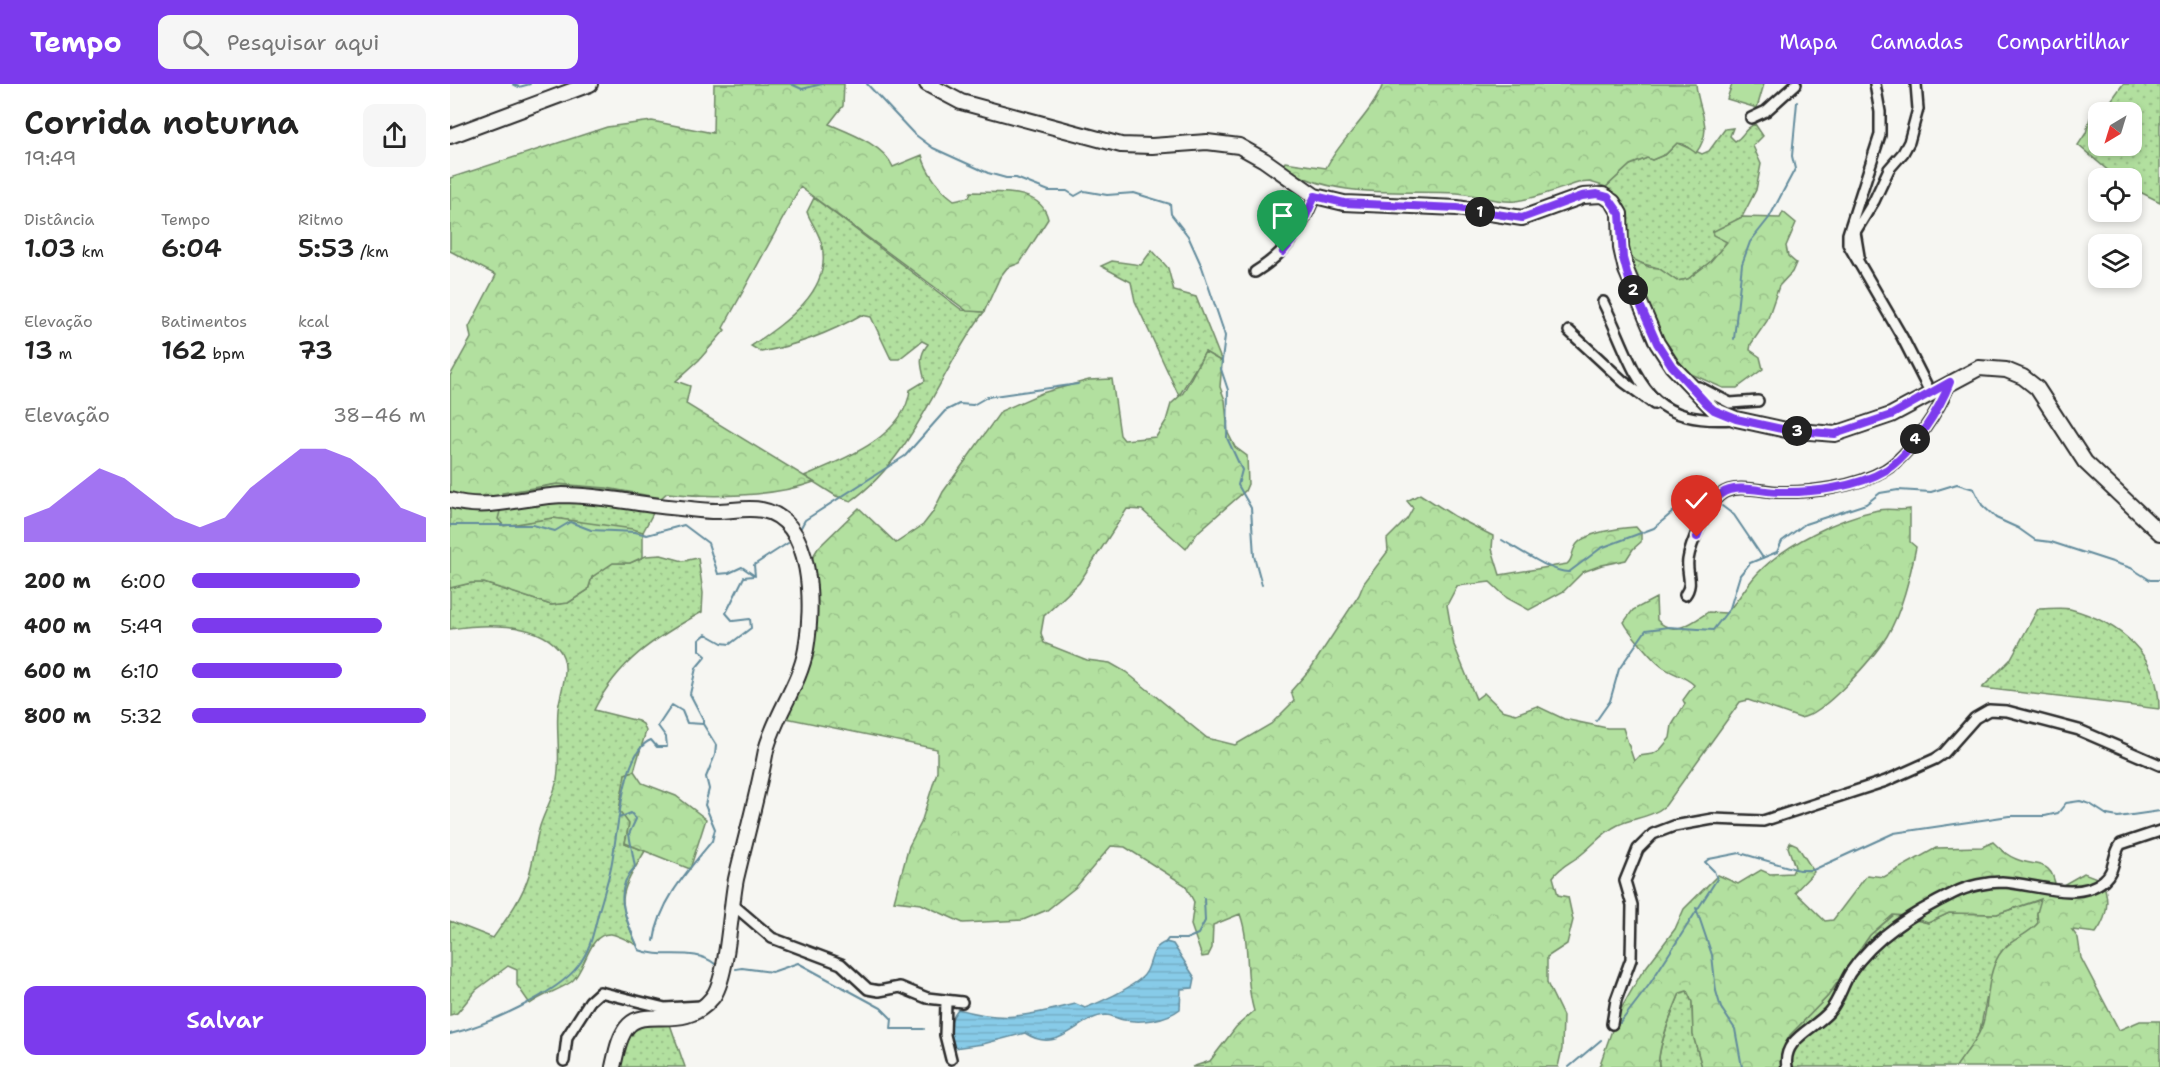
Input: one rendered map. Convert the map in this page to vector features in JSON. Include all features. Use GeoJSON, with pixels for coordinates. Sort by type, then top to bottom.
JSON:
{"type":"FeatureCollection","features":[{"type":"Feature","properties":{"kind":"street"},"geometry":{"type":"LineString","coordinates":[[450,136],[590,84]]}},
{"type":"Feature","properties":{"kind":"street"},"geometry":{"type":"LineString","coordinates":[[927,84],[950,98],[1121,145],[1152,146],[1207,142],[1239,146],[1264,160],[1315,196],[1344,203],[1457,208],[1522,218],[1582,196],[1597,194],[1608,197],[1620,214],[1623,258],[1642,311],[1665,356],[1692,389],[1714,410],[1736,419],[1786,430],[1835,434],[1891,415],[1979,368],[2006,370],[2023,377],[2046,398],[2085,462],[2160,533]]}},
{"type":"Feature","properties":{"kind":"street"},"geometry":{"type":"LineString","coordinates":[[942,84],[950,98]]}},
{"type":"Feature","properties":{"kind":"street"},"geometry":{"type":"LineString","coordinates":[[1751,118],[1766,111],[1796,84]]}},
{"type":"Feature","properties":{"kind":"street"},"geometry":{"type":"LineString","coordinates":[[1875,84],[1881,124],[1880,135],[1848,234],[1853,256],[1902,337],[1931,394]]}},
{"type":"Feature","properties":{"kind":"street"},"geometry":{"type":"LineString","coordinates":[[1869,281],[1854,243],[1855,232],[1874,201],[1889,169],[1909,142],[1918,109],[1916,84]]}},
{"type":"Feature","properties":{"kind":"street"},"geometry":{"type":"LineString","coordinates":[[1255,272],[1272,261],[1291,243],[1315,196]]}},
{"type":"Feature","properties":{"kind":"street"},"geometry":{"type":"LineString","coordinates":[[1604,302],[1642,383],[1662,406]]}},
{"type":"Feature","properties":{"kind":"street"},"geometry":{"type":"LineString","coordinates":[[1569,331],[1624,382],[1654,404],[1681,417],[1736,419]]}},
{"type":"Feature","properties":{"kind":"street"},"geometry":{"type":"LineString","coordinates":[[1685,595],[1690,585],[1688,558],[1710,507],[1718,495],[1736,489],[1781,492],[1816,489],[1856,481],[1884,471],[1900,457],[1934,414],[1950,382]]}},
{"type":"Feature","properties":{"kind":"street"},"geometry":{"type":"LineString","coordinates":[[1692,389],[1699,387],[1730,403],[1758,401]]}},
{"type":"Feature","properties":{"kind":"street"},"geometry":{"type":"LineString","coordinates":[[450,500],[474,505],[560,495],[609,497],[715,511],[761,509],[778,516],[789,528],[808,573],[810,592],[806,649],[770,733],[731,903],[722,981],[711,1000],[685,1017],[636,1020],[624,1032],[613,1067]]}},
{"type":"Feature","properties":{"kind":"street"},"geometry":{"type":"LineString","coordinates":[[1612,1024],[1616,1000],[1631,960],[1632,905],[1625,881],[1638,849],[1653,834],[1674,826],[1713,819],[1763,821],[1896,778],[1944,753],[1975,718],[1989,710],[2007,711],[2079,730],[2160,765]]}},
{"type":"Feature","properties":{"kind":"street"},"geometry":{"type":"LineString","coordinates":[[1787,1067],[1786,1057],[1794,1042],[1830,1011],[1849,975],[1862,957],[1900,923],[1955,892],[1988,883],[2002,882],[2068,890],[2096,886],[2111,873],[2117,848],[2121,844],[2160,831]]}},
{"type":"Feature","properties":{"kind":"street"},"geometry":{"type":"LineString","coordinates":[[731,903],[772,938],[841,964],[868,989],[900,987],[946,1002],[962,1002]]}},
{"type":"Feature","properties":{"kind":"street"},"geometry":{"type":"LineString","coordinates":[[564,1061],[567,1037],[590,1001],[600,992],[665,1008],[703,1006]]}},
{"type":"Feature","properties":{"kind":"street"},"geometry":{"type":"LineString","coordinates":[[946,1002],[945,1035],[951,1059]]}},
{"type":"Feature","properties":{"kind":"green space"},"geometry":{"type":"Polygon","coordinates":[[[714,84],[844,84],[843,106],[829,124],[874,146],[889,159],[893,167],[922,155],[934,180],[954,200],[969,197],[971,192],[1017,194],[1037,201],[1044,209],[1048,219],[1020,263],[1007,268],[1000,277],[984,312],[967,311],[800,187],[723,328],[725,330],[699,360],[676,381],[690,386],[686,404],[814,482],[780,491],[722,496],[667,493],[661,498],[607,488],[557,484],[502,493],[503,500],[498,519],[504,526],[553,518],[633,529],[643,532],[643,557],[630,563],[613,563],[592,577],[588,590],[568,603],[551,605],[484,583],[471,583],[450,588],[450,376],[471,338],[469,327],[496,275],[450,251],[450,178],[607,127],[652,121],[713,133],[714,84]]]}},
{"type":"Feature","properties":{"kind":"green space"},"geometry":{"type":"Polygon","coordinates":[[[1383,84],[1696,84],[1704,119],[1704,135],[1702,144],[1696,153],[1683,144],[1677,143],[1666,154],[1630,165],[1606,187],[1590,182],[1578,183],[1540,196],[1516,201],[1501,201],[1457,193],[1345,189],[1302,177],[1282,166],[1285,162],[1326,168],[1364,117],[1383,84]]]}},
{"type":"Feature","properties":{"kind":"green space"},"geometry":{"type":"Polygon","coordinates":[[[1732,84],[1764,84],[1757,108],[1727,99],[1732,84]]]}},
{"type":"Feature","properties":{"kind":"green space"},"geometry":{"type":"Polygon","coordinates":[[[2123,84],[2160,84],[2160,202],[2142,193],[2142,168],[2105,168],[2091,156],[2142,156],[2142,102],[2110,102],[2123,84]]]}},
{"type":"Feature","properties":{"kind":"green space"},"geometry":{"type":"Polygon","coordinates":[[[1755,124],[1763,136],[1753,146],[1761,164],[1756,190],[1742,217],[1728,225],[1721,237],[1727,242],[1710,262],[1688,279],[1677,281],[1658,268],[1626,259],[1618,204],[1606,187],[1630,165],[1666,154],[1677,143],[1702,154],[1709,151],[1725,129],[1733,128],[1730,136],[1735,141],[1755,124]]]}},
{"type":"Feature","properties":{"kind":"green space"},"geometry":{"type":"Polygon","coordinates":[[[2088,126],[2088,153],[2078,145],[2088,126]]]}},
{"type":"Feature","properties":{"kind":"green space"},"geometry":{"type":"Polygon","coordinates":[[[814,198],[962,310],[984,312],[909,438],[873,482],[851,501],[836,496],[804,476],[869,445],[897,421],[906,407],[910,390],[925,381],[921,361],[928,344],[922,341],[899,359],[891,359],[871,317],[861,315],[837,328],[788,346],[761,352],[751,346],[790,317],[812,292],[820,278],[823,263],[822,246],[807,212],[814,198]]]}},
{"type":"Feature","properties":{"kind":"green space"},"geometry":{"type":"Polygon","coordinates":[[[1783,212],[1796,223],[1786,246],[1788,256],[1796,263],[1792,272],[1779,286],[1767,321],[1751,344],[1750,350],[1760,357],[1763,369],[1737,388],[1723,388],[1680,369],[1665,346],[1626,259],[1631,258],[1649,267],[1658,268],[1677,281],[1688,279],[1710,262],[1727,242],[1713,235],[1712,232],[1742,217],[1780,218],[1783,212]]]}},
{"type":"Feature","properties":{"kind":"green space"},"geometry":{"type":"Polygon","coordinates":[[[1152,250],[1168,268],[1174,291],[1196,297],[1222,362],[1205,352],[1179,396],[1135,301],[1131,282],[1101,266],[1112,261],[1141,265],[1152,250]]]}},
{"type":"Feature","properties":{"kind":"green space"},"geometry":{"type":"Polygon","coordinates":[[[1205,352],[1222,362],[1220,387],[1225,400],[1228,433],[1235,447],[1247,456],[1248,484],[1245,491],[1198,532],[1186,549],[1142,510],[1127,509],[1079,583],[1044,616],[1041,633],[1044,643],[1087,660],[1110,663],[1126,672],[1207,738],[1235,745],[1271,724],[1294,701],[1291,691],[1311,668],[1359,595],[1364,583],[1388,551],[1387,539],[1407,519],[1413,508],[1407,501],[1420,494],[1454,516],[1493,536],[1492,549],[1500,575],[1567,564],[1579,542],[1593,534],[1636,527],[1641,533],[1641,542],[1626,560],[1583,572],[1564,591],[1529,610],[1507,598],[1490,582],[1457,586],[1447,605],[1454,645],[1476,699],[1484,693],[1502,710],[1516,714],[1537,706],[1564,719],[1607,728],[1623,728],[1634,761],[1639,756],[1653,754],[1660,750],[1670,738],[1672,725],[1685,704],[1683,700],[1694,685],[1661,666],[1635,638],[1624,622],[1633,610],[1656,598],[1657,620],[1670,628],[1690,624],[1708,612],[1726,613],[1757,574],[1782,552],[1797,543],[1830,526],[1863,514],[1882,509],[1910,509],[1910,542],[1916,547],[1901,604],[1887,636],[1848,684],[1822,707],[1800,718],[1748,700],[1740,702],[1665,806],[1654,813],[1612,828],[1561,868],[1553,877],[1558,895],[1568,897],[1573,920],[1567,944],[1547,957],[1547,983],[1563,1016],[1562,1049],[1558,1067],[1192,1067],[1210,1061],[1236,1027],[1254,1011],[1240,914],[1213,925],[1212,948],[1208,956],[1202,957],[1191,925],[1194,902],[1185,885],[1125,847],[1111,846],[1076,887],[1047,910],[1023,920],[963,923],[921,904],[894,901],[909,846],[921,823],[937,772],[937,749],[776,716],[802,651],[811,560],[818,548],[859,508],[896,543],[923,525],[933,512],[943,492],[1001,411],[1042,393],[1089,380],[1112,379],[1120,435],[1124,440],[1156,437],[1166,421],[1171,404],[1183,393],[1205,352]]]}},
{"type":"Feature","properties":{"kind":"green space"},"geometry":{"type":"Polygon","coordinates":[[[557,484],[607,488],[661,498],[643,532],[553,518],[504,527],[498,519],[502,493],[557,484]]]}},
{"type":"Feature","properties":{"kind":"green space"},"geometry":{"type":"Polygon","coordinates":[[[661,555],[683,561],[698,558],[703,593],[702,612],[639,652],[614,678],[594,710],[638,721],[643,724],[646,731],[634,771],[625,774],[629,824],[625,843],[645,851],[630,877],[623,896],[625,916],[637,945],[611,934],[603,935],[592,945],[580,970],[571,982],[530,1004],[517,985],[517,970],[508,966],[476,990],[457,1013],[450,1015],[450,921],[493,938],[518,900],[529,875],[540,826],[557,779],[558,710],[565,662],[558,648],[548,639],[536,633],[507,626],[450,629],[450,588],[471,583],[484,583],[551,605],[568,603],[588,590],[592,577],[613,563],[630,563],[646,556],[661,555]]]}},
{"type":"Feature","properties":{"kind":"green space"},"geometry":{"type":"Polygon","coordinates":[[[2038,609],[2070,609],[2104,622],[2120,632],[2133,643],[2152,672],[2159,709],[1982,688],[2010,660],[2038,609]]]}},
{"type":"Feature","properties":{"kind":"green space"},"geometry":{"type":"Polygon","coordinates":[[[634,771],[642,783],[676,796],[706,819],[690,869],[625,843],[629,824],[619,810],[625,774],[634,771]]]}},
{"type":"Feature","properties":{"kind":"green space"},"geometry":{"type":"Polygon","coordinates":[[[1790,842],[1797,845],[1814,872],[1795,892],[1825,921],[1833,920],[1867,875],[1884,877],[1936,848],[1982,847],[1993,842],[2013,858],[2047,868],[2054,879],[2056,889],[2084,873],[2102,880],[2107,901],[2100,927],[2096,933],[2072,930],[2078,938],[2081,958],[2119,1030],[2140,1021],[2160,1021],[2160,1067],[1956,1067],[1982,1026],[1990,979],[1999,955],[2007,946],[2038,923],[2037,913],[2041,899],[1997,914],[1949,913],[1928,923],[1908,916],[1893,915],[1870,935],[1828,996],[1790,1035],[1785,1044],[1784,1060],[1789,1067],[1702,1067],[1693,1035],[1692,1002],[1687,991],[1680,993],[1669,1019],[1662,1041],[1659,1067],[1599,1067],[1617,1016],[1641,974],[1675,929],[1684,909],[1718,875],[1738,884],[1761,870],[1770,874],[1792,873],[1795,867],[1788,847],[1790,842]]]}},
{"type":"Feature","properties":{"kind":"green space"},"geometry":{"type":"Polygon","coordinates":[[[2043,899],[2037,913],[2038,923],[2031,931],[2006,946],[1987,996],[1979,1035],[1956,1067],[1789,1067],[1784,1060],[1785,1044],[1790,1035],[1828,996],[1870,935],[1894,915],[1928,923],[1949,913],[1997,914],[2043,899]]]}},
{"type":"Feature","properties":{"kind":"green space"},"geometry":{"type":"Polygon","coordinates":[[[1687,991],[1692,1002],[1693,1035],[1702,1067],[1659,1067],[1662,1041],[1669,1019],[1680,993],[1687,991]]]}},
{"type":"Feature","properties":{"kind":"green space"},"geometry":{"type":"Polygon","coordinates":[[[646,1010],[666,1013],[685,1067],[607,1067],[632,1016],[646,1010]]]}},
{"type":"Feature","properties":{"kind":"water"},"geometry":{"type":"Polygon","coordinates":[[[1166,942],[1173,944],[1195,978],[1193,988],[1181,989],[1180,1009],[1174,1013],[1154,1020],[1139,1021],[1106,1015],[1095,1017],[1058,1038],[1037,1039],[1025,1033],[983,1044],[954,1048],[950,1028],[952,1018],[958,1009],[990,1016],[1018,1016],[1076,1004],[1085,1008],[1114,995],[1140,979],[1147,970],[1156,949],[1166,942]]]}},
{"type":"Feature","properties":{"kind":"waterway"},"geometry":{"type":"LineString","coordinates":[[513,84],[519,87],[530,84]]}},
{"type":"Feature","properties":{"kind":"waterway"},"geometry":{"type":"LineString","coordinates":[[791,84],[802,89],[822,84]]}},
{"type":"Feature","properties":{"kind":"waterway"},"geometry":{"type":"LineString","coordinates":[[867,84],[913,133],[933,148],[988,173],[1016,178],[1049,191],[1067,191],[1075,196],[1084,191],[1107,195],[1134,193],[1170,204],[1171,214],[1188,236],[1202,267],[1225,336],[1221,369],[1228,390],[1227,438],[1242,470],[1238,485],[1251,508],[1254,556],[1262,585]]}},
{"type":"Feature","properties":{"kind":"waterway"},"geometry":{"type":"LineString","coordinates":[[1734,339],[1742,264],[1750,242],[1769,218],[1795,169],[1792,156],[1797,102]]}},
{"type":"Feature","properties":{"kind":"waterway"},"geometry":{"type":"LineString","coordinates":[[799,531],[805,520],[905,456],[945,411],[959,404],[973,405],[987,397],[1078,384]]}},
{"type":"Feature","properties":{"kind":"waterway"},"geometry":{"type":"LineString","coordinates":[[1596,721],[1610,701],[1619,669],[1646,630],[1669,627],[1713,630],[1730,608],[1740,575],[1750,563],[1777,552],[1782,541],[1805,524],[1866,504],[1880,493],[1898,490],[1931,492],[1957,484],[1974,489],[1982,505],[1996,518],[2018,528],[2035,540],[2051,542],[2131,568],[2150,580],[2160,580]]}},
{"type":"Feature","properties":{"kind":"waterway"},"geometry":{"type":"LineString","coordinates":[[1502,540],[1545,565],[1569,572],[1601,548],[1654,528],[1700,489],[1711,494]]}},
{"type":"Feature","properties":{"kind":"waterway"},"geometry":{"type":"LineString","coordinates":[[1722,506],[1734,515],[1763,558]]}},
{"type":"Feature","properties":{"kind":"waterway"},"geometry":{"type":"LineString","coordinates":[[450,525],[533,525],[555,531],[570,522],[591,530],[635,532],[647,535],[684,525],[708,543],[718,574],[729,573],[742,567],[755,576]]}},
{"type":"Feature","properties":{"kind":"waterway"},"geometry":{"type":"LineString","coordinates":[[755,576],[754,565],[788,543]]}},
{"type":"Feature","properties":{"kind":"waterway"},"geometry":{"type":"LineString","coordinates":[[703,724],[703,719],[690,694],[696,668],[706,656],[699,650],[699,640],[706,634],[722,643],[730,644],[751,628],[750,619],[733,621],[726,613],[744,577],[753,576]]}},
{"type":"Feature","properties":{"kind":"waterway"},"geometry":{"type":"LineString","coordinates":[[450,1034],[519,1008],[554,987],[578,966],[590,945],[607,882],[622,797],[633,760],[641,747],[651,740],[657,747],[667,747],[666,737],[658,726],[672,705],[682,711],[687,723],[703,724]]}},
{"type":"Feature","properties":{"kind":"waterway"},"geometry":{"type":"LineString","coordinates":[[654,941],[668,900],[684,875],[712,841],[715,829],[705,805],[709,789],[706,777],[715,755],[716,745],[703,724]]}},
{"type":"Feature","properties":{"kind":"waterway"},"geometry":{"type":"LineString","coordinates":[[1620,1023],[1649,985],[1717,879],[1714,871],[1705,862],[1709,859],[1740,853],[1799,870],[1813,870],[1894,833],[2009,816],[2045,816],[2058,813],[2066,803],[2080,801],[2090,804],[2107,815],[2118,817],[2160,811]]}},
{"type":"Feature","properties":{"kind":"waterway"},"geometry":{"type":"LineString","coordinates":[[619,818],[631,813],[636,819],[629,834],[635,867],[628,877],[622,897],[626,918],[639,950],[658,954],[698,956],[715,964]]}},
{"type":"Feature","properties":{"kind":"waterway"},"geometry":{"type":"LineString","coordinates":[[1165,943],[1168,939],[1186,939],[1198,934],[1205,921],[1204,898]]}},
{"type":"Feature","properties":{"kind":"waterway"},"geometry":{"type":"LineString","coordinates":[[1696,908],[1712,955],[1716,991],[1721,1008],[1735,1029],[1742,1067]]}},
{"type":"Feature","properties":{"kind":"waterway"},"geometry":{"type":"LineString","coordinates":[[736,969],[772,972],[798,963],[881,1008],[892,1019],[891,1029],[924,1029]]}},
{"type":"Feature","properties":{"kind":"waterway"},"geometry":{"type":"LineString","coordinates":[[1569,1067],[1601,1040]]}},
{"type":"Feature","properties":{"kind":"route"},"geometry":{"type":"LineString","coordinates":[[1283,252],[1298,234],[1315,196],[1344,203],[1457,208],[1512,218],[1528,218],[1582,196],[1603,195],[1613,202],[1620,214],[1626,270],[1657,343],[1672,366],[1714,410],[1736,419],[1786,430],[1835,434],[1891,415],[1913,405],[1950,382],[1934,414],[1900,457],[1884,471],[1856,481],[1808,490],[1781,492],[1728,490],[1718,495],[1710,507],[1697,537]]}}]}
